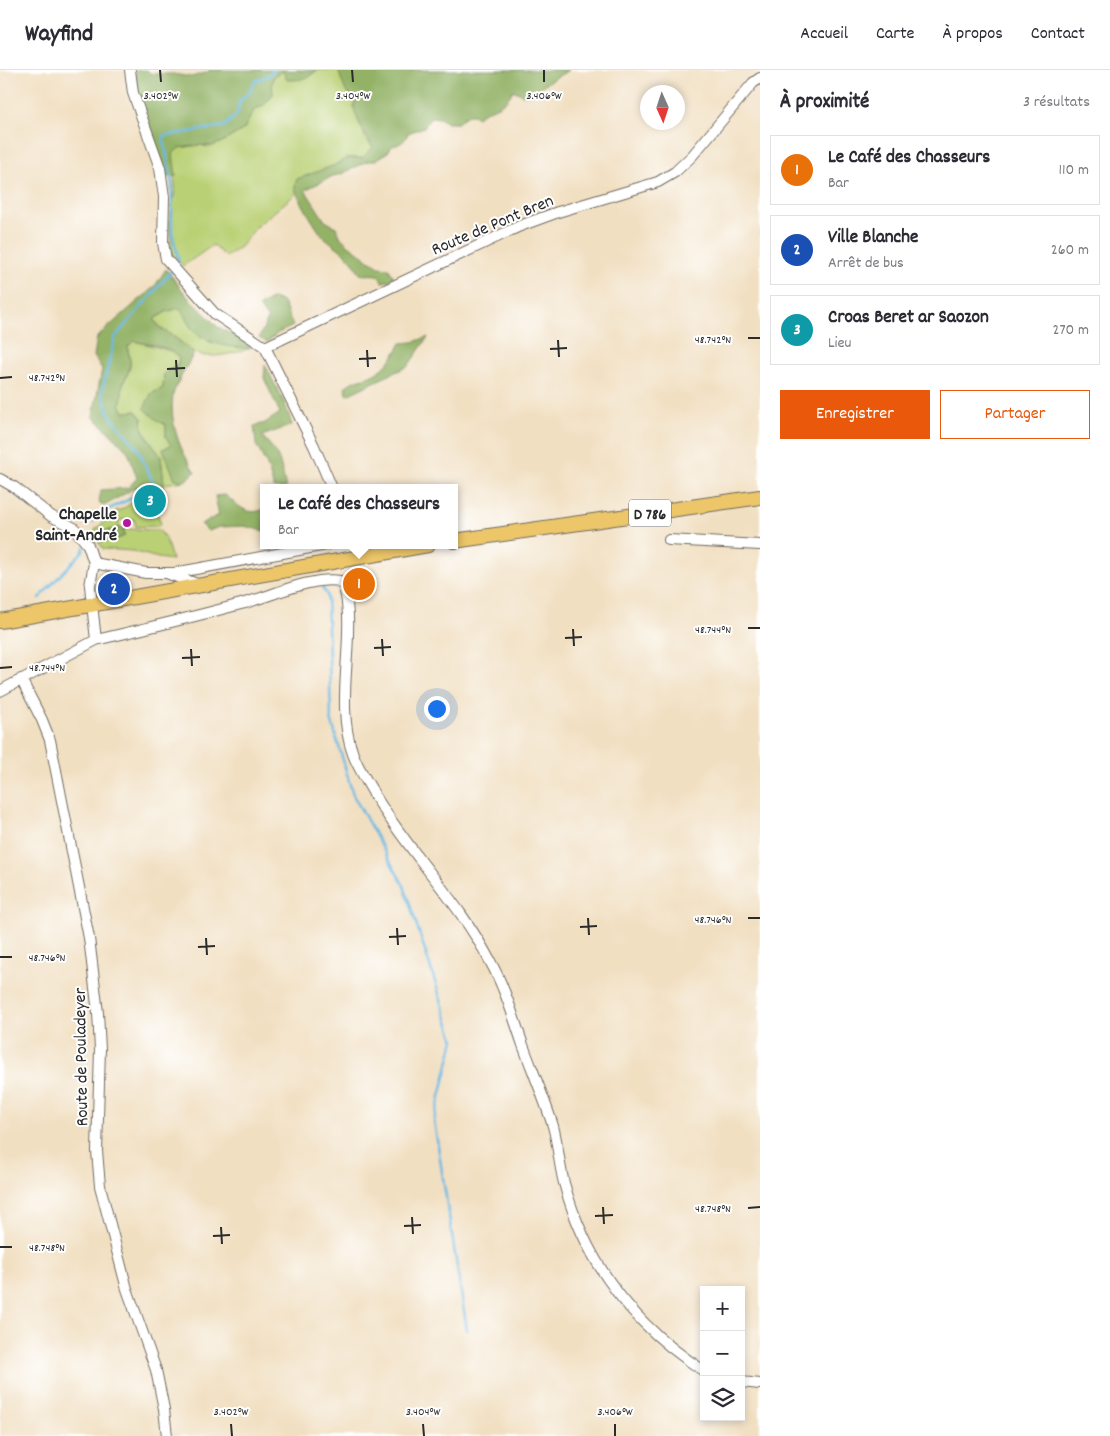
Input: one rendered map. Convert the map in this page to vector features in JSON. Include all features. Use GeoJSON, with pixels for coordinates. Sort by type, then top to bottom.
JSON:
{"type":"FeatureCollection","features":[{"type":"Feature","properties":{"kind":"main road","name":"D 786"},"geometry":{"type":"LineString","coordinates":[[458,540],[760,497]]}},
{"type":"Feature","properties":{"kind":"main road"},"geometry":{"type":"LineString","coordinates":[[0,621],[405,549]]}},
{"type":"Feature","properties":{"kind":"street"},"geometry":{"type":"LineString","coordinates":[[130,70],[133,93],[160,168],[164,197],[163,243],[166,259],[215,314],[265,346],[314,446],[330,484]]}},
{"type":"Feature","properties":{"kind":"street","name":"Route de Pont Bren"},"geometry":{"type":"LineString","coordinates":[[265,346],[536,219],[658,182],[675,172],[692,156],[753,83],[760,78]]}},
{"type":"Feature","properties":{"kind":"street"},"geometry":{"type":"LineString","coordinates":[[0,479],[14,487],[51,516],[78,531],[88,545],[94,563],[90,586],[96,640]]}},
{"type":"Feature","properties":{"kind":"street"},"geometry":{"type":"LineString","coordinates":[[668,540],[760,545]]}},
{"type":"Feature","properties":{"kind":"street"},"geometry":{"type":"LineString","coordinates":[[94,563],[146,573],[174,573],[304,549]]}},
{"type":"Feature","properties":{"kind":"street"},"geometry":{"type":"LineString","coordinates":[[165,573],[201,585]]}},
{"type":"Feature","properties":{"kind":"street"},"geometry":{"type":"LineString","coordinates":[[0,691],[96,640],[240,605],[313,581],[333,579],[340,581],[344,586],[347,601],[349,634],[345,702],[346,725],[352,754],[391,821],[472,928],[491,962],[507,996],[553,1128],[564,1183],[591,1253],[620,1297],[636,1314],[669,1346],[700,1368]]}},
{"type":"Feature","properties":{"kind":"street","name":"Route de Pouladeyer"},"geometry":{"type":"LineString","coordinates":[[21,679],[50,740],[89,938],[98,1013],[100,1049],[97,1151],[100,1186],[127,1289],[156,1370],[167,1436]]}},
{"type":"Feature","properties":{"kind":"street"},"geometry":{"type":"LineString","coordinates":[[745,1382],[760,1384]]}},
{"type":"Feature","properties":{"kind":"green space"},"geometry":{"type":"Polygon","coordinates":[[[147,70],[151,74],[173,74],[192,77],[209,70],[317,70],[300,79],[287,80],[283,71],[274,76],[272,84],[273,94],[264,105],[254,110],[244,129],[213,146],[199,145],[179,148],[173,154],[176,176],[167,177],[136,86],[135,72],[147,70]]]}},
{"type":"Feature","properties":{"kind":"green space"},"geometry":{"type":"Polygon","coordinates":[[[317,70],[338,70],[357,98],[365,138],[373,147],[362,158],[347,158],[295,188],[297,193],[258,225],[241,246],[226,257],[213,245],[183,266],[172,254],[169,224],[175,189],[173,153],[179,148],[199,145],[208,147],[224,141],[244,129],[254,110],[264,105],[273,94],[273,76],[284,71],[309,77],[317,70]]]}},
{"type":"Feature","properties":{"kind":"green space"},"geometry":{"type":"Polygon","coordinates":[[[338,70],[569,70],[538,88],[533,94],[523,95],[513,90],[502,104],[477,117],[469,115],[458,123],[447,123],[440,118],[431,117],[424,127],[408,133],[403,142],[392,146],[388,152],[375,161],[368,161],[305,190],[325,221],[336,227],[341,238],[379,267],[388,268],[394,277],[389,281],[382,282],[379,276],[360,274],[352,261],[322,235],[295,187],[297,179],[335,165],[347,158],[362,158],[373,147],[356,116],[354,106],[357,98],[346,92],[338,70]]]}},
{"type":"Feature","properties":{"kind":"green space"},"geometry":{"type":"Polygon","coordinates":[[[166,269],[186,295],[218,327],[239,338],[251,348],[227,346],[204,339],[192,329],[180,308],[166,312],[154,319],[160,328],[194,353],[174,391],[172,405],[174,426],[180,446],[195,472],[185,481],[175,479],[163,449],[171,445],[166,437],[166,425],[157,420],[144,408],[151,394],[163,388],[164,373],[177,367],[179,358],[170,350],[152,345],[134,341],[128,346],[130,365],[123,384],[120,404],[124,412],[136,411],[142,418],[143,430],[161,457],[164,484],[160,497],[136,487],[104,506],[99,502],[101,490],[128,488],[137,478],[128,452],[93,416],[102,369],[94,356],[97,337],[155,286],[166,269]]]}},
{"type":"Feature","properties":{"kind":"green space"},"geometry":{"type":"Polygon","coordinates":[[[273,298],[283,302],[293,326],[278,333],[267,342],[259,338],[268,319],[259,306],[273,298]]]}},
{"type":"Feature","properties":{"kind":"green space"},"geometry":{"type":"Polygon","coordinates":[[[180,307],[192,329],[210,342],[251,348],[214,356],[199,355],[193,352],[162,328],[154,319],[180,307]]]}},
{"type":"Feature","properties":{"kind":"green space"},"geometry":{"type":"Polygon","coordinates":[[[428,337],[408,366],[347,395],[345,387],[378,372],[391,359],[401,343],[413,342],[428,337]]]}},
{"type":"Feature","properties":{"kind":"green space"},"geometry":{"type":"Polygon","coordinates":[[[134,341],[172,351],[179,358],[177,366],[164,373],[163,388],[151,394],[157,420],[166,425],[166,437],[171,445],[163,449],[175,479],[185,481],[164,484],[161,457],[143,430],[142,418],[124,412],[120,404],[123,384],[130,366],[128,346],[134,341]]]}},
{"type":"Feature","properties":{"kind":"green space"},"geometry":{"type":"Polygon","coordinates":[[[265,365],[286,406],[292,425],[262,436],[279,460],[285,484],[273,484],[267,465],[256,445],[254,426],[265,423],[280,413],[264,378],[265,365]]]}},
{"type":"Feature","properties":{"kind":"green space"},"geometry":{"type":"Polygon","coordinates":[[[151,491],[157,503],[154,504],[161,524],[158,526],[136,527],[134,519],[119,520],[119,528],[95,533],[95,530],[117,510],[119,511],[151,491]]]}},
{"type":"Feature","properties":{"kind":"green space"},"geometry":{"type":"Polygon","coordinates":[[[225,495],[248,511],[260,510],[260,530],[244,526],[220,527],[208,531],[201,524],[219,515],[215,496],[225,495]]]}},
{"type":"Feature","properties":{"kind":"green space"},"geometry":{"type":"Polygon","coordinates":[[[119,528],[124,529],[124,536],[117,539],[99,543],[93,534],[119,528]]]}},
{"type":"Feature","properties":{"kind":"green space"},"geometry":{"type":"Polygon","coordinates":[[[124,529],[159,530],[166,539],[172,560],[132,551],[103,549],[99,543],[124,536],[124,529]]]}},
{"type":"Feature","properties":{"kind":"waterway"},"geometry":{"type":"LineString","coordinates":[[175,266],[179,261],[172,232],[172,184],[163,136],[225,126],[238,113],[239,101],[248,94],[255,81],[269,75],[274,70]]}},
{"type":"Feature","properties":{"kind":"waterway"},"geometry":{"type":"LineString","coordinates":[[93,522],[94,516],[155,487],[138,449],[109,414],[102,391],[115,337],[172,271]]}},
{"type":"Feature","properties":{"kind":"waterway"},"geometry":{"type":"LineString","coordinates":[[39,598],[83,551],[84,547]]}},
{"type":"Feature","properties":{"kind":"waterway"},"geometry":{"type":"LineString","coordinates":[[322,587],[327,595],[331,719],[353,795],[404,886],[454,1040],[434,1121],[467,1330]]}},
{"type":"Feature","properties":{"kind":"place","name":"Croas Beret ar Saozon"},"geometry":{"type":"Point","coordinates":[150,501]}},
{"type":"Feature","properties":{"kind":"place","name":"Chapelle Saint-André"},"geometry":{"type":"Point","coordinates":[127,523]}},
{"type":"Feature","properties":{"kind":"place","name":"Le Café des Chasseurs"},"geometry":{"type":"Point","coordinates":[359,584]}},
{"type":"Feature","properties":{"kind":"place","name":"Ville Blanche"},"geometry":{"type":"Point","coordinates":[114,589]}}]}
